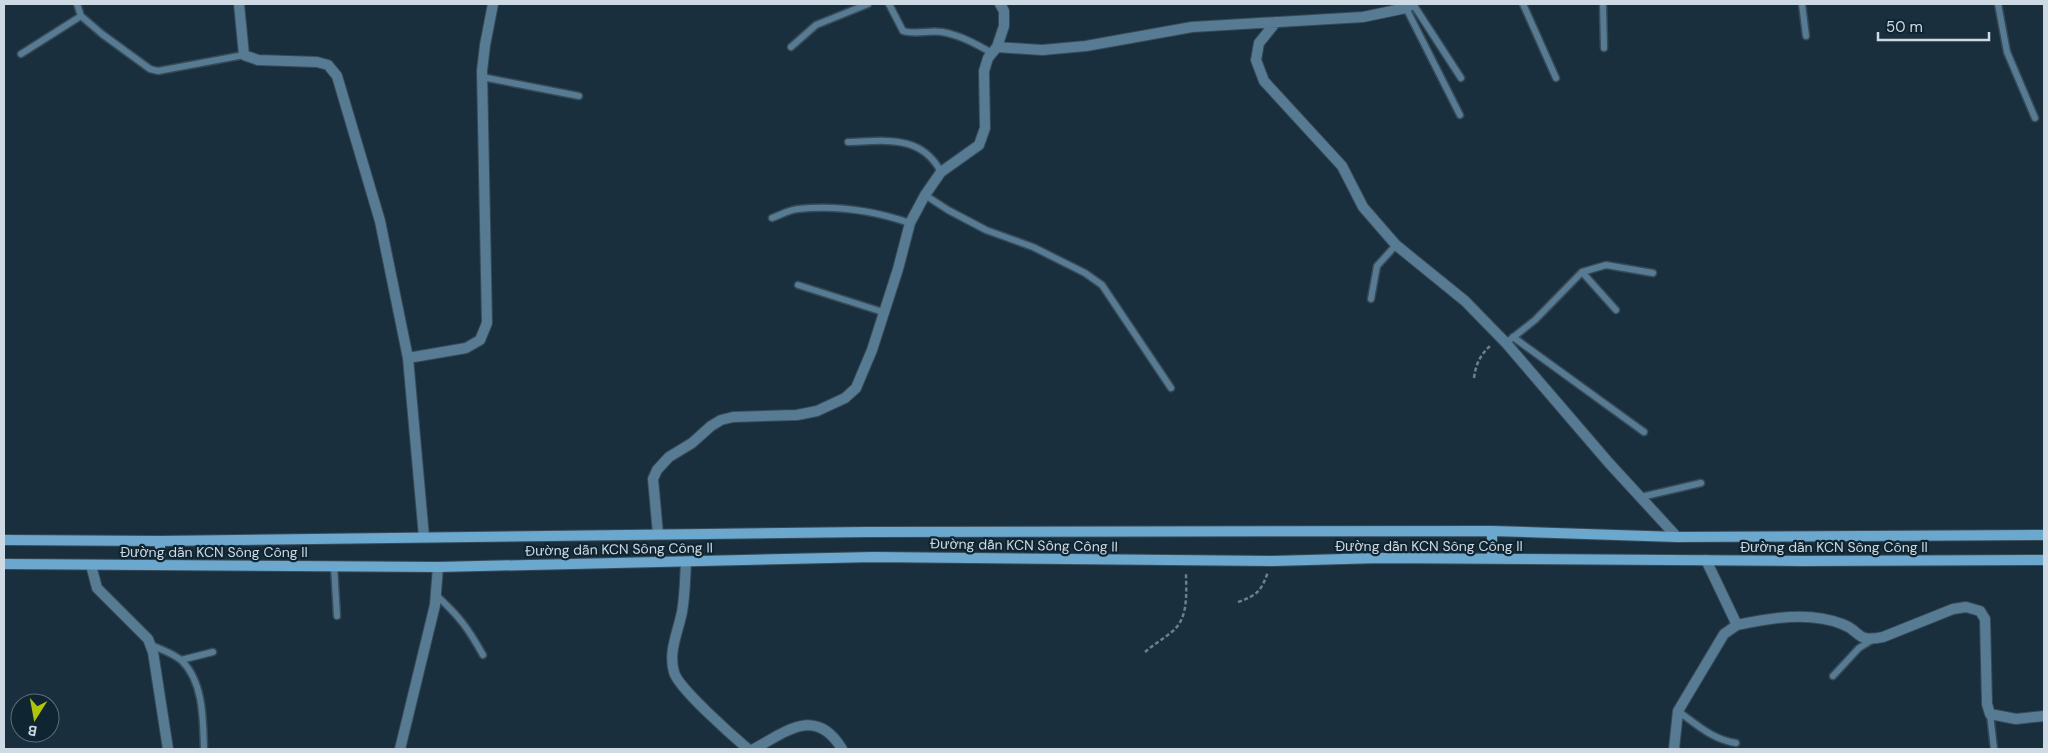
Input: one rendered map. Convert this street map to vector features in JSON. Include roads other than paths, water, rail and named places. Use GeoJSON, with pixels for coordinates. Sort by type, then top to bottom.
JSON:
{"type":"FeatureCollection","features":[{"type":"Feature","properties":{"kind":"street"},"geometry":{"type":"LineString","coordinates":[[239,4],[244,55],[258,60],[317,62],[328,65],[337,76],[380,221],[408,358],[424,537]]}},
{"type":"Feature","properties":{"kind":"street"},"geometry":{"type":"LineString","coordinates":[[408,358],[466,348],[480,340],[486,323],[482,77],[485,45],[493,4]]}},
{"type":"Feature","properties":{"kind":"street"},"geometry":{"type":"LineString","coordinates":[[658,534],[654,479],[657,470],[669,457],[692,443],[711,426],[721,420],[733,417],[797,415],[817,411],[845,398],[856,388],[872,350],[898,269],[910,223],[925,194],[940,172],[979,145],[985,128],[984,71],[988,58],[995,50],[1004,26],[1004,11],[1000,4]]}},
{"type":"Feature","properties":{"kind":"street"},"geometry":{"type":"LineString","coordinates":[[995,50],[1042,50],[1086,46],[1192,28],[1363,18],[1411,5]]}},
{"type":"Feature","properties":{"kind":"street"},"geometry":{"type":"LineString","coordinates":[[1276,22],[1259,43],[1256,60],[1264,81],[1342,166],[1363,207],[1396,245],[1465,301],[1506,339],[1677,537]]}},
{"type":"Feature","properties":{"kind":"street"},"geometry":{"type":"LineString","coordinates":[[1492,531],[1492,559]]}},
{"type":"Feature","properties":{"kind":"street","name":"Đường dẫn KCN Sông Công II"},"geometry":{"type":"LineString","coordinates":[[4,540],[160,541],[887,532],[1492,531],[1677,537],[2044,536]]}},
{"type":"Feature","properties":{"kind":"street"},"geometry":{"type":"LineString","coordinates":[[160,541],[160,564]]}},
{"type":"Feature","properties":{"kind":"street","name":"Đường dẫn KCN Sông Công II"},"geometry":{"type":"LineString","coordinates":[[4,564],[438,567],[874,557],[1186,561],[1380,558],[2044,560]]}},
{"type":"Feature","properties":{"kind":"street"},"geometry":{"type":"LineString","coordinates":[[1706,560],[1737,625]]}},
{"type":"Feature","properties":{"kind":"street"},"geometry":{"type":"LineString","coordinates":[[686,562],[682,612],[674,641],[672,662],[674,675],[714,719],[748,749]]}},
{"type":"Feature","properties":{"kind":"street"},"geometry":{"type":"LineString","coordinates":[[92,565],[97,588],[148,639],[153,652],[168,749]]}},
{"type":"Feature","properties":{"kind":"street"},"geometry":{"type":"LineString","coordinates":[[400,749],[424,655],[436,595],[438,567]]}},
{"type":"Feature","properties":{"kind":"street"},"geometry":{"type":"LineString","coordinates":[[1674,749],[1678,710],[1724,634],[1737,625],[1787,617],[1818,618],[1842,624],[1861,638],[1872,640],[1953,609],[1966,607],[1980,611],[1985,619],[1987,704],[1990,714],[2016,719],[2044,716]]}},
{"type":"Feature","properties":{"kind":"street"},"geometry":{"type":"LineString","coordinates":[[754,749],[788,730],[811,724],[827,730],[842,749]]}},
{"type":"Feature","properties":{"kind":"lane"},"geometry":{"type":"LineString","coordinates":[[77,4],[81,16],[116,45],[150,68],[158,71],[244,55]]}},
{"type":"Feature","properties":{"kind":"lane"},"geometry":{"type":"LineString","coordinates":[[791,47],[816,25],[868,4]]}},
{"type":"Feature","properties":{"kind":"lane"},"geometry":{"type":"LineString","coordinates":[[890,4],[903,31],[910,34],[942,32],[995,50]]}},
{"type":"Feature","properties":{"kind":"lane"},"geometry":{"type":"LineString","coordinates":[[1523,4],[1556,78]]}},
{"type":"Feature","properties":{"kind":"lane"},"geometry":{"type":"LineString","coordinates":[[1603,4],[1604,48]]}},
{"type":"Feature","properties":{"kind":"lane"},"geometry":{"type":"LineString","coordinates":[[1802,4],[1806,36]]}},
{"type":"Feature","properties":{"kind":"lane"},"geometry":{"type":"LineString","coordinates":[[1998,4],[2007,52],[2035,118]]}},
{"type":"Feature","properties":{"kind":"lane"},"geometry":{"type":"LineString","coordinates":[[1411,5],[1462,78]]}},
{"type":"Feature","properties":{"kind":"lane"},"geometry":{"type":"LineString","coordinates":[[1411,5],[1460,115]]}},
{"type":"Feature","properties":{"kind":"lane"},"geometry":{"type":"LineString","coordinates":[[21,54],[81,16]]}},
{"type":"Feature","properties":{"kind":"lane"},"geometry":{"type":"LineString","coordinates":[[482,77],[579,96]]}},
{"type":"Feature","properties":{"kind":"lane"},"geometry":{"type":"LineString","coordinates":[[848,142],[900,141],[914,146],[929,155],[940,172]]}},
{"type":"Feature","properties":{"kind":"lane"},"geometry":{"type":"LineString","coordinates":[[925,194],[948,210],[986,230],[1033,247],[1085,273],[1102,285],[1171,388]]}},
{"type":"Feature","properties":{"kind":"lane"},"geometry":{"type":"LineString","coordinates":[[772,218],[796,209],[847,209],[890,216],[910,223]]}},
{"type":"Feature","properties":{"kind":"lane"},"geometry":{"type":"LineString","coordinates":[[1371,299],[1377,266],[1396,245]]}},
{"type":"Feature","properties":{"kind":"lane"},"geometry":{"type":"LineString","coordinates":[[1644,432],[1506,339],[1535,320],[1582,272],[1606,266],[1653,273]]}},
{"type":"Feature","properties":{"kind":"lane"},"geometry":{"type":"LineString","coordinates":[[1582,272],[1616,310]]}},
{"type":"Feature","properties":{"kind":"lane"},"geometry":{"type":"LineString","coordinates":[[798,286],[883,312]]}},
{"type":"Feature","properties":{"kind":"lane"},"geometry":{"type":"LineString","coordinates":[[1641,497],[1701,483]]}},
{"type":"Feature","properties":{"kind":"lane"},"geometry":{"type":"LineString","coordinates":[[334,566],[337,616]]}},
{"type":"Feature","properties":{"kind":"lane"},"geometry":{"type":"LineString","coordinates":[[436,595],[468,627],[483,655]]}},
{"type":"Feature","properties":{"kind":"lane"},"geometry":{"type":"LineString","coordinates":[[1833,676],[1859,648],[1872,640]]}},
{"type":"Feature","properties":{"kind":"lane"},"geometry":{"type":"LineString","coordinates":[[150,644],[181,660],[196,683],[202,714],[204,749]]}},
{"type":"Feature","properties":{"kind":"lane"},"geometry":{"type":"LineString","coordinates":[[181,660],[214,652]]}},
{"type":"Feature","properties":{"kind":"lane"},"geometry":{"type":"LineString","coordinates":[[1678,710],[1707,734],[1722,741],[1736,744]]}},
{"type":"Feature","properties":{"kind":"lane"},"geometry":{"type":"LineString","coordinates":[[1990,714],[1994,749]]}}]}
